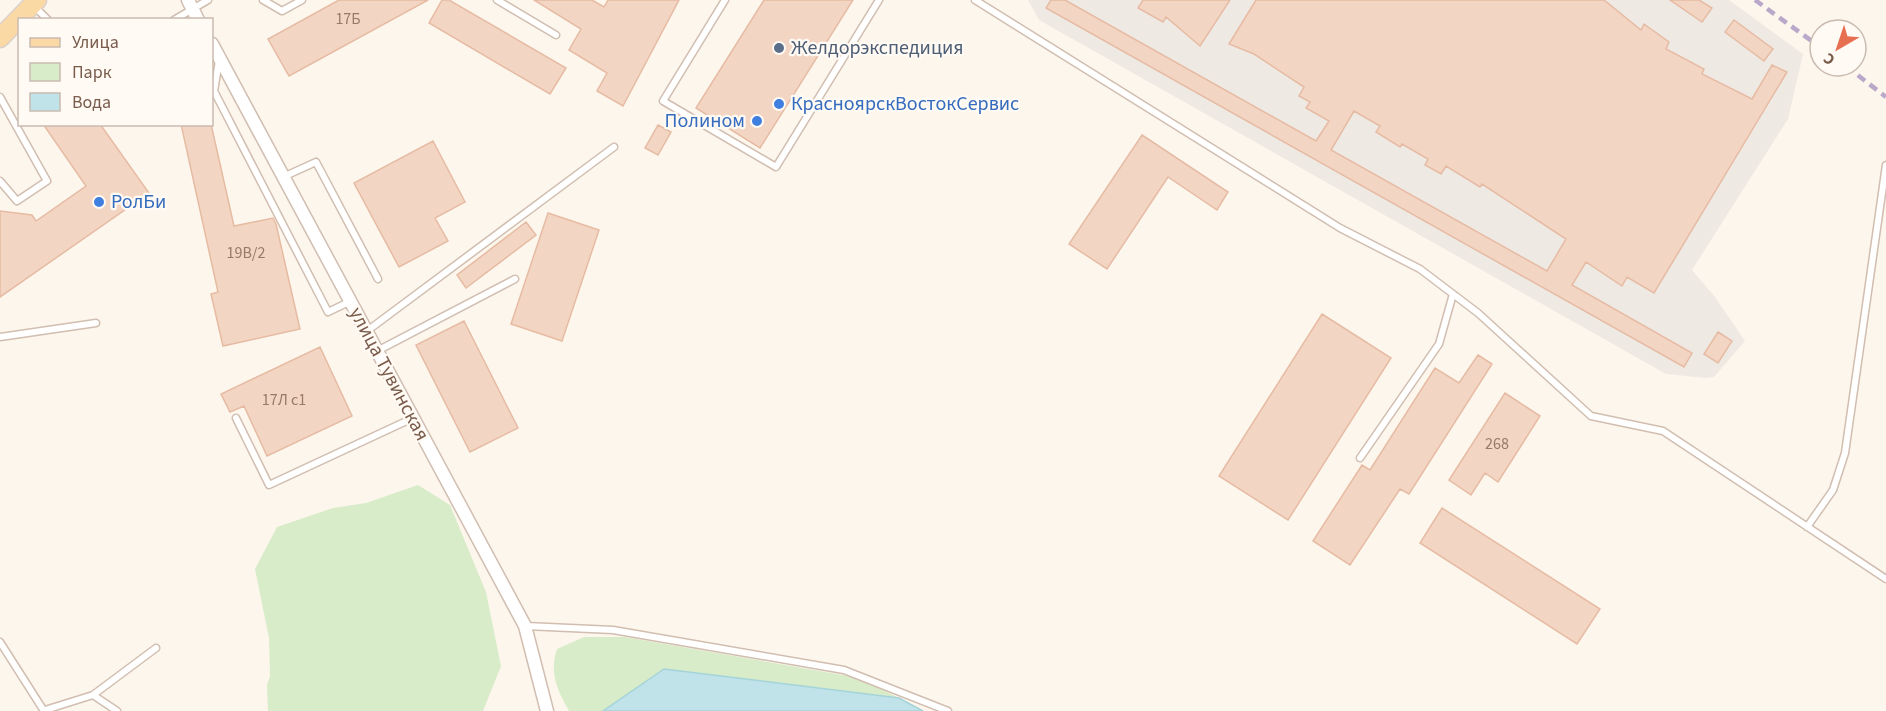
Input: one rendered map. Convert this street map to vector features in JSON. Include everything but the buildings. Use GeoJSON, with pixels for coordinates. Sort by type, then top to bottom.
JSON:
{"type":"FeatureCollection","features":[{"type":"Feature","properties":{"kind":"main road"},"geometry":{"type":"LineString","coordinates":[[19,18],[35,2]]}},
{"type":"Feature","properties":{"kind":"main road"},"geometry":{"type":"LineString","coordinates":[[0,38],[18,19]]}},
{"type":"Feature","properties":{"kind":"street","name":"улица Тувинская"},"geometry":{"type":"LineString","coordinates":[[213,46],[525,626],[547,711]]}},
{"type":"Feature","properties":{"kind":"lane"},"geometry":{"type":"LineString","coordinates":[[177,18],[208,0]]}},
{"type":"Feature","properties":{"kind":"lane"},"geometry":{"type":"LineString","coordinates":[[263,0],[282,11],[302,0]]}},
{"type":"Feature","properties":{"kind":"lane"},"geometry":{"type":"LineString","coordinates":[[497,0],[556,35]]}},
{"type":"Feature","properties":{"kind":"lane"},"geometry":{"type":"LineString","coordinates":[[725,0],[663,101],[776,167],[879,0]]}},
{"type":"Feature","properties":{"kind":"lane"},"geometry":{"type":"LineString","coordinates":[[975,0],[1340,228],[1420,269],[1478,314],[1591,416],[1663,431],[1886,579]]}},
{"type":"Feature","properties":{"kind":"lane"},"geometry":{"type":"LineString","coordinates":[[35,2],[47,18]]}},
{"type":"Feature","properties":{"kind":"lane"},"geometry":{"type":"LineString","coordinates":[[219,58],[214,91],[328,312],[350,302]]}},
{"type":"Feature","properties":{"kind":"lane"},"geometry":{"type":"LineString","coordinates":[[0,98],[46,182],[17,201],[0,181]]}},
{"type":"Feature","properties":{"kind":"lane"},"geometry":{"type":"LineString","coordinates":[[366,332],[614,147]]}},
{"type":"Feature","properties":{"kind":"lane"},"geometry":{"type":"LineString","coordinates":[[282,177],[316,162],[378,279]]}},
{"type":"Feature","properties":{"kind":"lane"},"geometry":{"type":"LineString","coordinates":[[1807,527],[1833,490],[1845,453],[1886,165]]}},
{"type":"Feature","properties":{"kind":"lane"},"geometry":{"type":"LineString","coordinates":[[376,351],[515,279]]}},
{"type":"Feature","properties":{"kind":"lane"},"geometry":{"type":"LineString","coordinates":[[1360,458],[1440,344],[1453,294]]}},
{"type":"Feature","properties":{"kind":"lane"},"geometry":{"type":"LineString","coordinates":[[0,337],[96,323]]}},
{"type":"Feature","properties":{"kind":"lane"},"geometry":{"type":"LineString","coordinates":[[236,418],[269,485],[413,418]]}},
{"type":"Feature","properties":{"kind":"lane"},"geometry":{"type":"LineString","coordinates":[[525,626],[613,630],[844,670],[948,711]]}},
{"type":"Feature","properties":{"kind":"lane"},"geometry":{"type":"LineString","coordinates":[[0,642],[45,710],[93,695],[156,648]]}},
{"type":"Feature","properties":{"kind":"lane"},"geometry":{"type":"LineString","coordinates":[[93,695],[117,711]]}},
{"type":"Feature","properties":{"kind":"shaded area"},"geometry":{"type":"Polygon","coordinates":[[[1028,0],[1729,0],[1803,54],[1788,119],[1692,270],[1715,297],[1745,341],[1714,377],[1666,374],[1039,20],[1028,0]]]}},
{"type":"Feature","properties":{"kind":"green space"},"geometry":{"type":"Polygon","coordinates":[[[418,485],[450,505],[486,592],[501,666],[483,711],[268,711],[269,638],[255,569],[277,527],[333,508],[366,503],[418,485]]]}},
{"type":"Feature","properties":{"kind":"green space"},"geometry":{"type":"Polygon","coordinates":[[[584,637],[625,637],[860,678],[899,698],[664,669],[603,711],[569,711],[556,681],[555,657],[557,649],[584,637]]]}},
{"type":"Feature","properties":{"kind":"water"},"geometry":{"type":"Polygon","coordinates":[[[664,669],[899,698],[923,711],[603,711],[664,669]]]}},
{"type":"Feature","properties":{"kind":"railway"},"geometry":{"type":"LineString","coordinates":[[1755,0],[1808,38]]}},
{"type":"Feature","properties":{"kind":"railway"},"geometry":{"type":"LineString","coordinates":[[1861,78],[1886,97]]}},
{"type":"Feature","properties":{"kind":"place","name":"Желдорэкспедиция"},"geometry":{"type":"Point","coordinates":[779,48]}},
{"type":"Feature","properties":{"kind":"place","name":"КрасноярскВостокСервис"},"geometry":{"type":"Point","coordinates":[779,104]}},
{"type":"Feature","properties":{"kind":"place","name":"Полином"},"geometry":{"type":"Point","coordinates":[757,121]}},
{"type":"Feature","properties":{"kind":"place","name":"РолБи"},"geometry":{"type":"Point","coordinates":[99,202]}}]}
